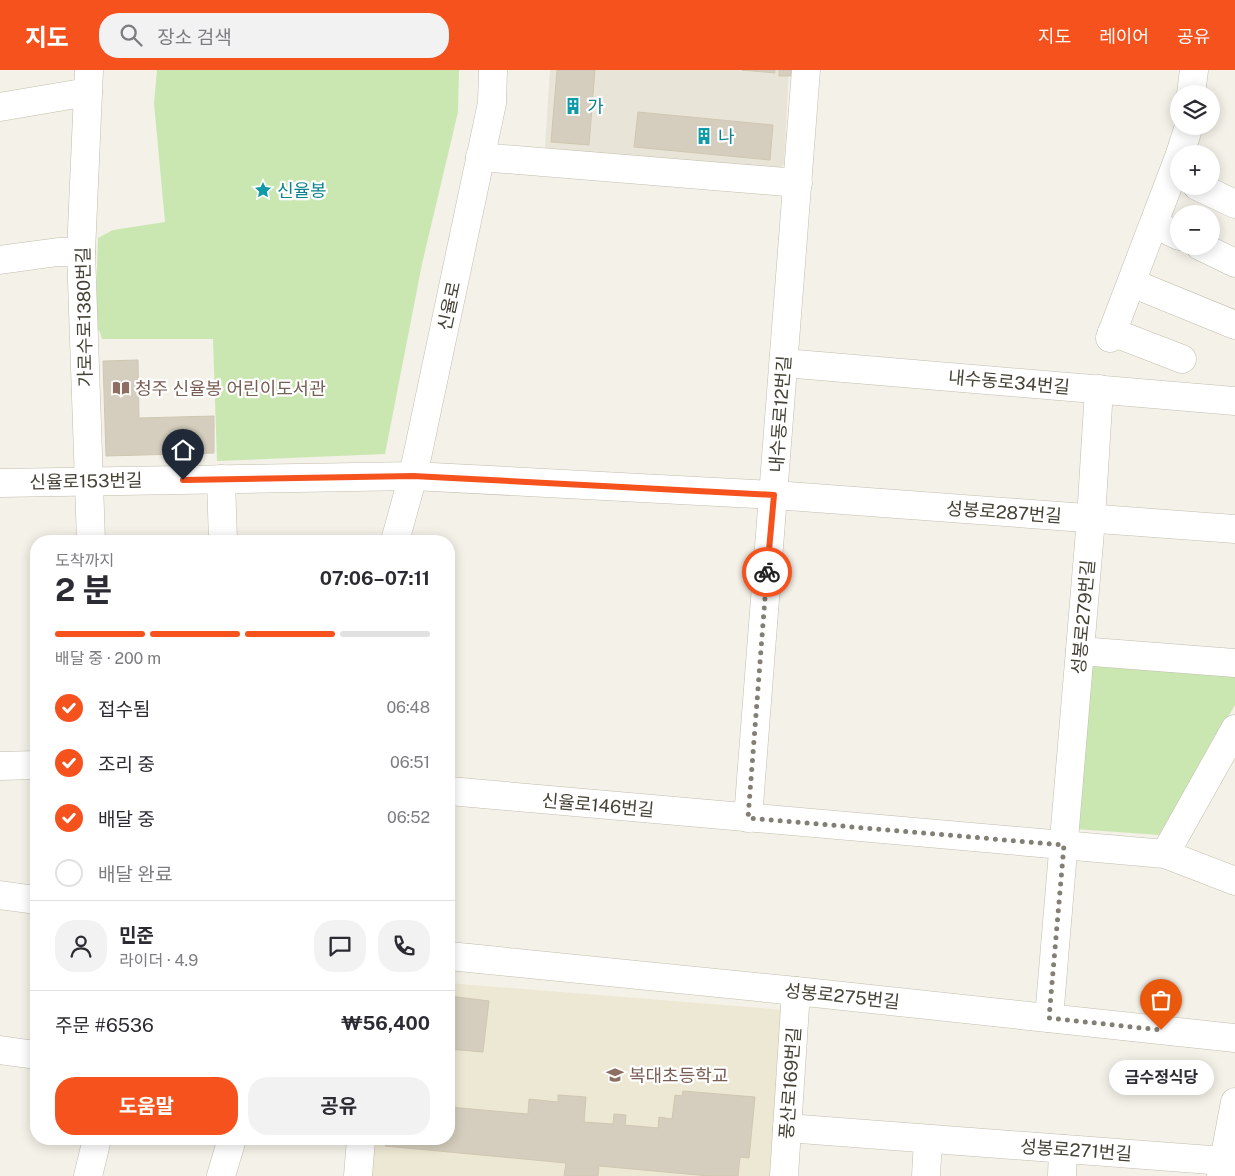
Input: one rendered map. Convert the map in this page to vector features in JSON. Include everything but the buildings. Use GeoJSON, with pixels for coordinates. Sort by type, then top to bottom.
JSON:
{"type":"FeatureCollection","features":[{"type":"Feature","properties":{"kind":"street","name":"신율로"},"geometry":{"type":"LineString","coordinates":[[397,535],[413,476],[492,103],[493,70]]}},
{"type":"Feature","properties":{"kind":"street","name":"내수동로12번길"},"geometry":{"type":"LineString","coordinates":[[748,818],[806,70]]}},
{"type":"Feature","properties":{"kind":"street"},"geometry":{"type":"LineString","coordinates":[[1192,85],[1194,70]]}},
{"type":"Feature","properties":{"kind":"street","name":"가로수로1380번길"},"geometry":{"type":"LineString","coordinates":[[0,107],[89,81],[81,252],[91,535]]}},
{"type":"Feature","properties":{"kind":"street"},"geometry":{"type":"LineString","coordinates":[[480,157],[798,183]]}},
{"type":"Feature","properties":{"kind":"street"},"geometry":{"type":"LineString","coordinates":[[1170,184],[1111,335],[1182,359]]}},
{"type":"Feature","properties":{"kind":"street"},"geometry":{"type":"LineString","coordinates":[[1216,195],[1235,204]]}},
{"type":"Feature","properties":{"kind":"street"},"geometry":{"type":"LineString","coordinates":[[1154,224],[1170,232]]}},
{"type":"Feature","properties":{"kind":"street"},"geometry":{"type":"LineString","coordinates":[[0,260],[58,252],[81,252]]}},
{"type":"Feature","properties":{"kind":"street"},"geometry":{"type":"LineString","coordinates":[[1219,255],[1235,263]]}},
{"type":"Feature","properties":{"kind":"street"},"geometry":{"type":"LineString","coordinates":[[1132,283],[1235,325]]}},
{"type":"Feature","properties":{"kind":"street","name":"내수동로34번길"},"geometry":{"type":"LineString","coordinates":[[784,363],[1235,401]]}},
{"type":"Feature","properties":{"kind":"street","name":"성봉로279번길"},"geometry":{"type":"LineString","coordinates":[[1049,1018],[1091,519],[1099,389]]}},
{"type":"Feature","properties":{"kind":"street","name":"신율로153번길"},"geometry":{"type":"LineString","coordinates":[[0,483],[413,476]]}},
{"type":"Feature","properties":{"kind":"street","name":"성봉로287번길"},"geometry":{"type":"LineString","coordinates":[[413,476],[774,495],[1235,529]]}},
{"type":"Feature","properties":{"kind":"street"},"geometry":{"type":"LineString","coordinates":[[221,479],[223,535]]}},
{"type":"Feature","properties":{"kind":"street"},"geometry":{"type":"LineString","coordinates":[[1080,651],[1235,663]]}},
{"type":"Feature","properties":{"kind":"street"},"geometry":{"type":"LineString","coordinates":[[1166,854],[1235,729]]}},
{"type":"Feature","properties":{"kind":"street"},"geometry":{"type":"LineString","coordinates":[[0,766],[30,766]]}},
{"type":"Feature","properties":{"kind":"street","name":"신율로146번길"},"geometry":{"type":"LineString","coordinates":[[455,792],[748,818]]}},
{"type":"Feature","properties":{"kind":"street"},"geometry":{"type":"LineString","coordinates":[[748,818],[1166,854],[1235,881]]}},
{"type":"Feature","properties":{"kind":"street"},"geometry":{"type":"LineString","coordinates":[[0,895],[30,899]]}},
{"type":"Feature","properties":{"kind":"street","name":"성봉로275번길"},"geometry":{"type":"LineString","coordinates":[[455,957],[1235,1038]]}},
{"type":"Feature","properties":{"kind":"street","name":"풍산로169번길"},"geometry":{"type":"LineString","coordinates":[[784,1176],[796,991]]}},
{"type":"Feature","properties":{"kind":"street"},"geometry":{"type":"LineString","coordinates":[[0,1050],[30,1054]]}},
{"type":"Feature","properties":{"kind":"street"},"geometry":{"type":"LineString","coordinates":[[1223,1169],[1235,1102]]}},
{"type":"Feature","properties":{"kind":"street","name":"성봉로271번길"},"geometry":{"type":"LineString","coordinates":[[787,1128],[1063,1149],[1223,1169]]}},
{"type":"Feature","properties":{"kind":"street"},"geometry":{"type":"LineString","coordinates":[[926,1176],[928,1139]]}},
{"type":"Feature","properties":{"kind":"street"},"geometry":{"type":"LineString","coordinates":[[88,1176],[96,1145]]}},
{"type":"Feature","properties":{"kind":"street"},"geometry":{"type":"LineString","coordinates":[[221,1176],[230,1145]]}},
{"type":"Feature","properties":{"kind":"street"},"geometry":{"type":"LineString","coordinates":[[358,1176],[361,1145]]}},
{"type":"Feature","properties":{"kind":"street"},"geometry":{"type":"LineString","coordinates":[[1062,1176],[1063,1149]]}},
{"type":"Feature","properties":{"kind":"shaded area"},"geometry":{"type":"Polygon","coordinates":[[[550,70],[789,70],[784,164],[778,170],[545,148],[550,70]]]}},
{"type":"Feature","properties":{"kind":"shaded area","name":"복대초등학교"},"geometry":{"type":"Polygon","coordinates":[[[455,983],[785,1010],[773,1176],[371,1176],[374,1145],[455,1145],[455,983]]]}},
{"type":"Feature","properties":{"kind":"green space"},"geometry":{"type":"Polygon","coordinates":[[[157,70],[459,70],[458,112],[422,264],[385,454],[217,461],[213,339],[102,339],[100,332],[95,326],[98,238],[113,230],[165,222],[154,103],[157,70]]]}},
{"type":"Feature","properties":{"kind":"green space"},"geometry":{"type":"Polygon","coordinates":[[[1090,659],[1235,673],[1235,705],[1159,835],[1075,829],[1090,659]]]}},
{"type":"Feature","properties":{"kind":"way so far"},"geometry":{"type":"LineString","coordinates":[[767,572],[748,818],[1064,845],[1049,1018],[1161,1030]]}},
{"type":"Feature","properties":{"kind":"place","name":"가"},"geometry":{"type":"Point","coordinates":[573,106]}},
{"type":"Feature","properties":{"kind":"place","name":"나"},"geometry":{"type":"Point","coordinates":[704,136]}},
{"type":"Feature","properties":{"kind":"place","name":"신율봉"},"geometry":{"type":"Point","coordinates":[263,190]}},
{"type":"Feature","properties":{"kind":"place","name":"청주 신율봉 어린이도서관"},"geometry":{"type":"Point","coordinates":[121,388]}},
{"type":"Feature","properties":{"kind":"place","name":"금수정식당"},"geometry":{"type":"Point","coordinates":[1161,1030]}},
{"type":"Feature","properties":{"kind":"place","name":"복대초등학교"},"geometry":{"type":"Point","coordinates":[615,1075]}},
{"type":"Feature","properties":{"kind":"route"},"geometry":{"type":"LineString","coordinates":[[183,480],[413,476],[774,495],[767,572]]}}]}
